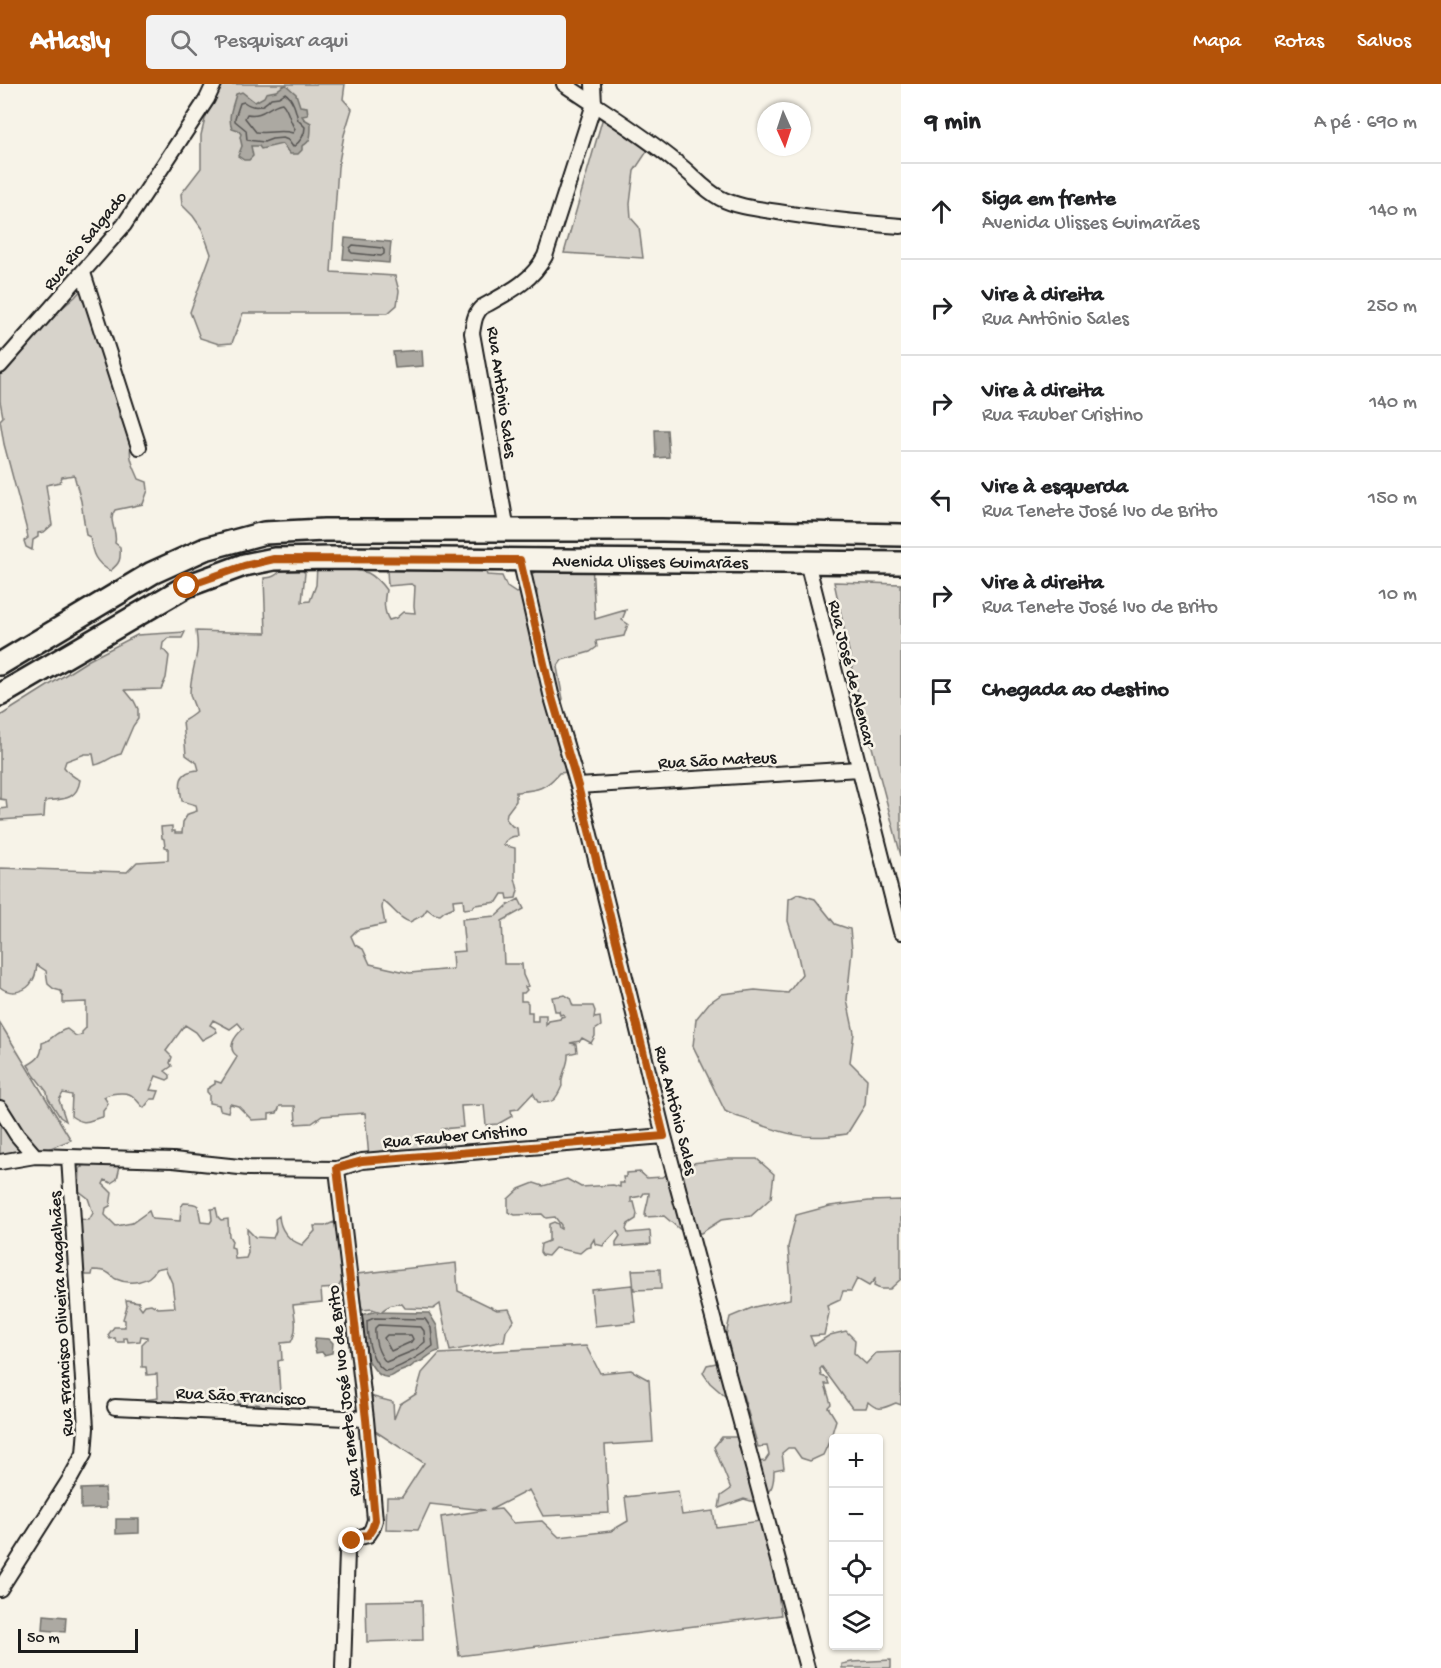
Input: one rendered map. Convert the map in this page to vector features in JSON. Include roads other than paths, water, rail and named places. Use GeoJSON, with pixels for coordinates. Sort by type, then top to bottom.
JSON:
{"type":"FeatureCollection","features":[{"type":"Feature","properties":{"kind":"main road","name":"Avenida Ulisses Guimarães"},"geometry":{"type":"LineString","coordinates":[[0,664],[152,573],[205,549],[264,533],[324,530],[662,530],[901,535]]}},
{"type":"Feature","properties":{"kind":"main road"},"geometry":{"type":"LineString","coordinates":[[661,561],[662,530]]}},
{"type":"Feature","properties":{"kind":"main road","name":"Avenida Ulisses Guimarães"},"geometry":{"type":"LineString","coordinates":[[0,694],[187,586],[244,566],[274,559],[901,563]]}},
{"type":"Feature","properties":{"kind":"street","name":"Rua Rio Salgado"},"geometry":{"type":"LineString","coordinates":[[0,366],[123,225],[207,99],[214,84]]}},
{"type":"Feature","properties":{"kind":"street"},"geometry":{"type":"LineString","coordinates":[[564,84],[679,164],[699,184],[721,198],[750,208],[800,216],[901,226]]}},
{"type":"Feature","properties":{"kind":"street","name":"Rua Antônio Sales"},"geometry":{"type":"LineString","coordinates":[[507,530],[472,333],[477,311],[518,288],[541,266],[564,202],[580,143],[594,104],[593,84]]}},
{"type":"Feature","properties":{"kind":"street"},"geometry":{"type":"LineString","coordinates":[[83,273],[139,447]]}},
{"type":"Feature","properties":{"kind":"street","name":"Rua Antônio Sales"},"geometry":{"type":"LineString","coordinates":[[520,560],[551,694],[578,786],[664,1136],[807,1668]]}},
{"type":"Feature","properties":{"kind":"street","name":"Rua José de Alencar"},"geometry":{"type":"LineString","coordinates":[[807,562],[901,932]]}},
{"type":"Feature","properties":{"kind":"street","name":"Rua São Mateus"},"geometry":{"type":"LineString","coordinates":[[578,786],[859,769]]}},
{"type":"Feature","properties":{"kind":"street"},"geometry":{"type":"LineString","coordinates":[[0,1108],[34,1156]]}},
{"type":"Feature","properties":{"kind":"street","name":"Rua Fauber Cristino"},"geometry":{"type":"LineString","coordinates":[[0,1162],[34,1156],[173,1160],[249,1168],[337,1168],[362,1161],[664,1136]]}},
{"type":"Feature","properties":{"kind":"street","name":"Rua Francisco Oliveira Magalhães"},"geometry":{"type":"LineString","coordinates":[[0,1589],[84,1454],[86,1428],[69,1157]]}},
{"type":"Feature","properties":{"kind":"street","name":"Rua Tenete José Ivo de Brito"},"geometry":{"type":"LineString","coordinates":[[337,1168],[366,1419],[375,1520],[368,1535],[352,1541],[347,1552],[343,1668]]}},
{"type":"Feature","properties":{"kind":"street","name":"Rua São Francisco"},"geometry":{"type":"LineString","coordinates":[[115,1407],[366,1419]]}},
{"type":"Feature","properties":{"kind":"water"},"geometry":{"type":"Polygon","coordinates":[[[286,85],[296,94],[300,106],[307,107],[308,115],[302,116],[311,123],[309,140],[298,154],[290,154],[282,144],[261,149],[259,146],[251,146],[253,156],[249,160],[244,160],[238,156],[242,146],[241,134],[232,128],[230,120],[236,94],[242,92],[255,102],[264,97],[266,93],[276,91],[286,85]]]}},
{"type":"Feature","properties":{"kind":"water"},"geometry":{"type":"Polygon","coordinates":[[[345,238],[391,242],[389,263],[343,259],[345,238]]]}},
{"type":"Feature","properties":{"kind":"water"},"geometry":{"type":"Polygon","coordinates":[[[422,350],[423,366],[395,368],[393,352],[422,350]]]}},
{"type":"Feature","properties":{"kind":"water"},"geometry":{"type":"Polygon","coordinates":[[[655,430],[667,430],[669,457],[656,458],[655,430]]]}},
{"type":"Feature","properties":{"kind":"water"},"geometry":{"type":"Polygon","coordinates":[[[373,1312],[429,1313],[437,1326],[440,1351],[392,1376],[384,1377],[374,1369],[362,1344],[361,1315],[373,1312]]]}},
{"type":"Feature","properties":{"kind":"water"},"geometry":{"type":"Polygon","coordinates":[[[315,1338],[329,1339],[333,1343],[332,1353],[324,1355],[322,1352],[316,1353],[315,1338]]]}},
{"type":"Feature","properties":{"kind":"water"},"geometry":{"type":"Polygon","coordinates":[[[105,1488],[106,1508],[81,1509],[81,1489],[105,1488]]]}},
{"type":"Feature","properties":{"kind":"water"},"geometry":{"type":"Polygon","coordinates":[[[116,1519],[139,1519],[139,1533],[116,1534],[116,1519]]]}},
{"type":"Feature","properties":{"kind":"water"},"geometry":{"type":"Polygon","coordinates":[[[44,1615],[66,1617],[65,1632],[43,1630],[44,1615]]]}}]}
